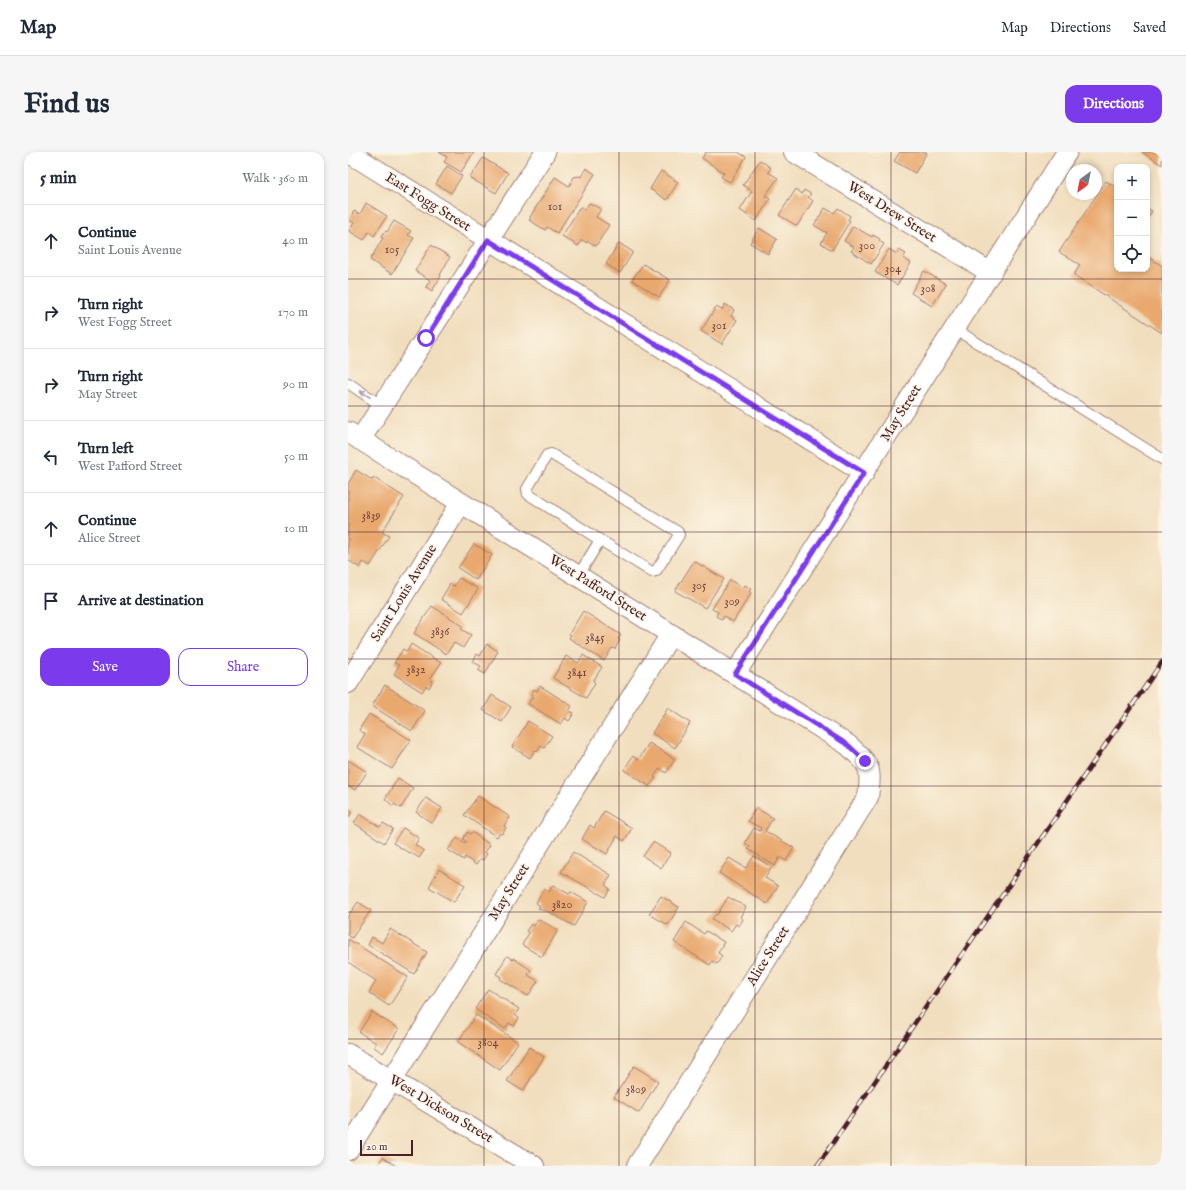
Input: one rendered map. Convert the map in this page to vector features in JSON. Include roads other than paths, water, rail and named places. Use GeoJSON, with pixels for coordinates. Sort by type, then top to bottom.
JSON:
{"type":"FeatureCollection","features":[{"type":"Feature","properties":{"kind":"street","name":"East Fogg Street"},"geometry":{"type":"LineString","coordinates":[[348,152],[864,473]]}},
{"type":"Feature","properties":{"kind":"street"},"geometry":{"type":"LineString","coordinates":[[354,436],[382,406],[545,152]]}},
{"type":"Feature","properties":{"kind":"street","name":"West Drew Street"},"geometry":{"type":"LineString","coordinates":[[794,152],[990,273]]}},
{"type":"Feature","properties":{"kind":"street","name":"May Street"},"geometry":{"type":"LineString","coordinates":[[735,674],[1067,152]]}},
{"type":"Feature","properties":{"kind":"street","name":"West Pafford Street"},"geometry":{"type":"LineString","coordinates":[[354,436],[848,745]]}},
{"type":"Feature","properties":{"kind":"street","name":"Saint Louis Avenue"},"geometry":{"type":"LineString","coordinates":[[348,683],[461,502]]}},
{"type":"Feature","properties":{"kind":"street","name":"May Street"},"geometry":{"type":"LineString","coordinates":[[348,1150],[671,634]]}},
{"type":"Feature","properties":{"kind":"street","name":"Alice Street"},"geometry":{"type":"LineString","coordinates":[[637,1166],[868,797],[870,777],[865,761],[848,745]]}},
{"type":"Feature","properties":{"kind":"street","name":"West Dickson Street"},"geometry":{"type":"LineString","coordinates":[[348,1054],[523,1163]]}},
{"type":"Feature","properties":{"kind":"lane"},"geometry":{"type":"LineString","coordinates":[[955,329],[1162,459]]}},
{"type":"Feature","properties":{"kind":"lane"},"geometry":{"type":"LineString","coordinates":[[348,383],[382,406]]}},
{"type":"Feature","properties":{"kind":"lane"},"geometry":{"type":"LineString","coordinates":[[550,454],[678,532],[679,535],[656,571],[652,572],[600,540],[528,494],[527,489],[547,455],[550,454]]}},
{"type":"Feature","properties":{"kind":"lane"},"geometry":{"type":"LineString","coordinates":[[578,576],[600,540]]}},
{"type":"Feature","properties":{"kind":"railway"},"geometry":{"type":"LineString","coordinates":[[817,1166],[1162,662]]}}]}
